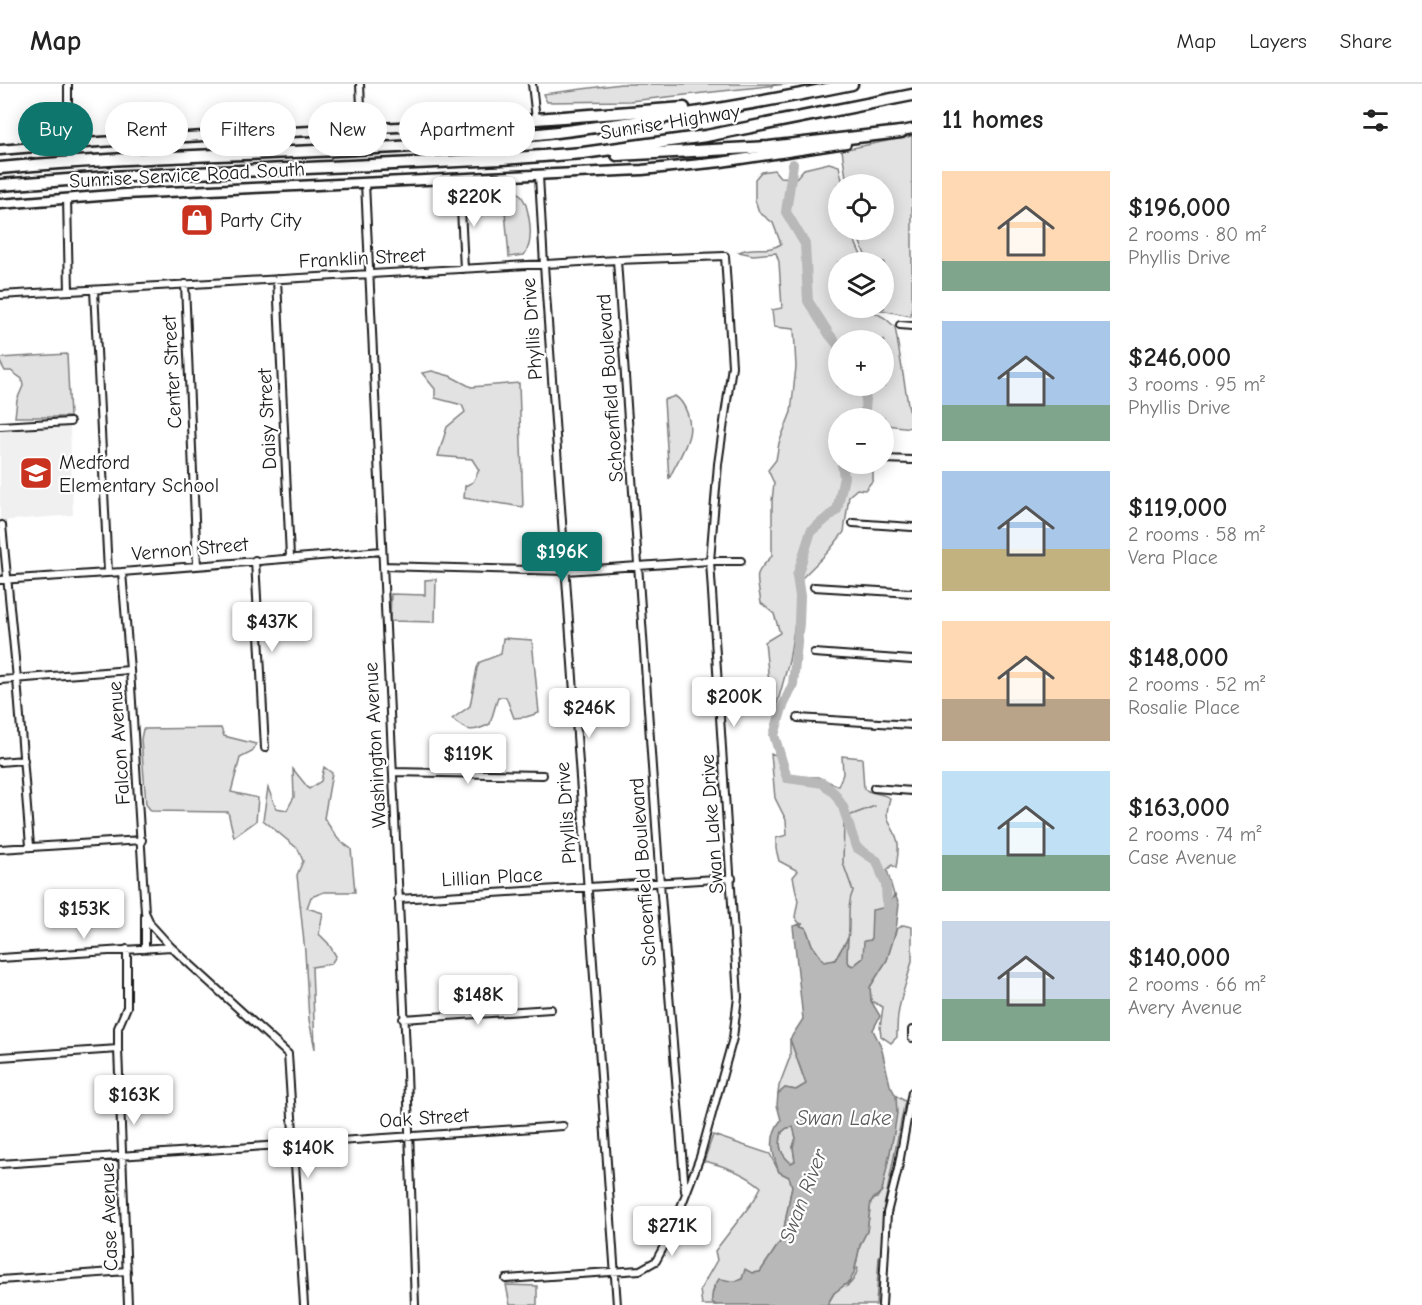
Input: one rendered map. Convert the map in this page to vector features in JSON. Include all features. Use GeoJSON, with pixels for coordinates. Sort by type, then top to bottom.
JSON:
{"type":"FeatureCollection","features":[{"type":"Feature","properties":{"kind":"highway","name":"Sunrise Highway"},"geometry":{"type":"LineString","coordinates":[[0,168],[116,159],[452,142],[618,125],[852,84]]}},
{"type":"Feature","properties":{"kind":"highway","name":"Sunrise Highway"},"geometry":{"type":"LineString","coordinates":[[0,185],[108,177],[543,157],[706,136],[912,95]]}},
{"type":"Feature","properties":{"kind":"highway"},"geometry":{"type":"LineString","coordinates":[[536,119],[741,105]]}},
{"type":"Feature","properties":{"kind":"highway"},"geometry":{"type":"LineString","coordinates":[[543,157],[748,149],[906,130]]}},
{"type":"Feature","properties":{"kind":"main road"},"geometry":{"type":"LineString","coordinates":[[387,128],[536,119]]}},
{"type":"Feature","properties":{"kind":"main road","name":"Sunrise Service Road South"},"geometry":{"type":"LineString","coordinates":[[0,204],[67,198],[642,170],[713,163],[809,149],[906,130]]}},
{"type":"Feature","properties":{"kind":"main road"},"geometry":{"type":"LineString","coordinates":[[93,143],[308,133]]}},
{"type":"Feature","properties":{"kind":"main road"},"geometry":{"type":"LineString","coordinates":[[0,150],[18,148]]}},
{"type":"Feature","properties":{"kind":"street"},"geometry":{"type":"LineString","coordinates":[[68,84],[68,102]]}},
{"type":"Feature","properties":{"kind":"street"},"geometry":{"type":"LineString","coordinates":[[360,84],[361,102]]}},
{"type":"Feature","properties":{"kind":"street"},"geometry":{"type":"LineString","coordinates":[[532,84],[536,119]]}},
{"type":"Feature","properties":{"kind":"street","name":"Phyllis Drive"},"geometry":{"type":"LineString","coordinates":[[539,176],[617,1305]]}},
{"type":"Feature","properties":{"kind":"street","name":"Washington Avenue"},"geometry":{"type":"LineString","coordinates":[[365,183],[415,1305]]}},
{"type":"Feature","properties":{"kind":"street"},"geometry":{"type":"LineString","coordinates":[[460,188],[464,269]]}},
{"type":"Feature","properties":{"kind":"street"},"geometry":{"type":"LineString","coordinates":[[67,198],[69,291]]}},
{"type":"Feature","properties":{"kind":"street","name":"Franklin Street"},"geometry":{"type":"LineString","coordinates":[[0,295],[617,260],[725,256]]}},
{"type":"Feature","properties":{"kind":"street","name":"Swan Lake Drive"},"geometry":{"type":"LineString","coordinates":[[506,1279],[640,1270],[656,1261],[672,1233],[700,1157],[733,1038],[738,997],[710,561],[718,464],[732,366],[725,256]]}},
{"type":"Feature","properties":{"kind":"street","name":"Schoenfield Boulevard"},"geometry":{"type":"LineString","coordinates":[[617,260],[660,883],[686,1195]]}},
{"type":"Feature","properties":{"kind":"street","name":"Daisy Street"},"geometry":{"type":"LineString","coordinates":[[277,279],[290,557]]}},
{"type":"Feature","properties":{"kind":"street","name":"Center Street"},"geometry":{"type":"LineString","coordinates":[[185,284],[197,566]]}},
{"type":"Feature","properties":{"kind":"street"},"geometry":{"type":"LineString","coordinates":[[94,290],[108,572]]}},
{"type":"Feature","properties":{"kind":"street"},"geometry":{"type":"LineString","coordinates":[[900,325],[912,326]]}},
{"type":"Feature","properties":{"kind":"street"},"geometry":{"type":"LineString","coordinates":[[0,426],[70,422]]}},
{"type":"Feature","properties":{"kind":"street"},"geometry":{"type":"LineString","coordinates":[[894,459],[912,460]]}},
{"type":"Feature","properties":{"kind":"street"},"geometry":{"type":"LineString","coordinates":[[853,523],[912,527]]}},
{"type":"Feature","properties":{"kind":"street"},"geometry":{"type":"LineString","coordinates":[[2,525],[30,846]]}},
{"type":"Feature","properties":{"kind":"street","name":"Vernon Street"},"geometry":{"type":"LineString","coordinates":[[0,580],[382,551]]}},
{"type":"Feature","properties":{"kind":"street"},"geometry":{"type":"LineString","coordinates":[[255,560],[265,748]]}},
{"type":"Feature","properties":{"kind":"street"},"geometry":{"type":"LineString","coordinates":[[383,566],[566,571],[741,561]]}},
{"type":"Feature","properties":{"kind":"street","name":"Falcon Avenue"},"geometry":{"type":"LineString","coordinates":[[122,572],[142,840],[145,949]]}},
{"type":"Feature","properties":{"kind":"street"},"geometry":{"type":"LineString","coordinates":[[814,587],[912,593]]}},
{"type":"Feature","properties":{"kind":"street"},"geometry":{"type":"LineString","coordinates":[[814,652],[912,660]]}},
{"type":"Feature","properties":{"kind":"street"},"geometry":{"type":"LineString","coordinates":[[0,680],[130,670]]}},
{"type":"Feature","properties":{"kind":"street"},"geometry":{"type":"LineString","coordinates":[[798,718],[912,725]]}},
{"type":"Feature","properties":{"kind":"street"},"geometry":{"type":"LineString","coordinates":[[0,762],[24,760]]}},
{"type":"Feature","properties":{"kind":"street"},"geometry":{"type":"LineString","coordinates":[[393,772],[543,775]]}},
{"type":"Feature","properties":{"kind":"street"},"geometry":{"type":"LineString","coordinates":[[874,788],[912,791]]}},
{"type":"Feature","properties":{"kind":"street"},"geometry":{"type":"LineString","coordinates":[[0,849],[142,840]]}},
{"type":"Feature","properties":{"kind":"street","name":"Lillian Place"},"geometry":{"type":"LineString","coordinates":[[398,899],[732,878]]}},
{"type":"Feature","properties":{"kind":"street"},"geometry":{"type":"LineString","coordinates":[[145,912],[151,925],[171,947],[288,1054],[304,1305]]}},
{"type":"Feature","properties":{"kind":"street"},"geometry":{"type":"LineString","coordinates":[[0,958],[171,947]]}},
{"type":"Feature","properties":{"kind":"street","name":"Case Avenue"},"geometry":{"type":"LineString","coordinates":[[127,949],[127,1007],[118,1028],[118,1049],[128,1305]]}},
{"type":"Feature","properties":{"kind":"street"},"geometry":{"type":"LineString","coordinates":[[403,1019],[551,1009]]}},
{"type":"Feature","properties":{"kind":"street"},"geometry":{"type":"LineString","coordinates":[[912,1030],[912,1038]]}},
{"type":"Feature","properties":{"kind":"street"},"geometry":{"type":"LineString","coordinates":[[0,1058],[118,1049]]}},
{"type":"Feature","properties":{"kind":"street"},"geometry":{"type":"LineString","coordinates":[[882,1305],[887,1213],[898,1169],[912,1092]]}},
{"type":"Feature","properties":{"kind":"street","name":"Oak Street"},"geometry":{"type":"LineString","coordinates":[[0,1164],[563,1126]]}},
{"type":"Feature","properties":{"kind":"street"},"geometry":{"type":"LineString","coordinates":[[0,1280],[127,1271]]}},
{"type":"Feature","properties":{"kind":"shaded area"},"geometry":{"type":"Polygon","coordinates":[[[621,84],[787,84],[630,101],[547,102],[543,94],[621,84]]]}},
{"type":"Feature","properties":{"kind":"shaded area"},"geometry":{"type":"Polygon","coordinates":[[[912,136],[911,316],[894,313],[894,252],[864,252],[859,240],[894,240],[894,174],[846,174],[842,150],[912,136]]]}},
{"type":"Feature","properties":{"kind":"shaded area"},"geometry":{"type":"Polygon","coordinates":[[[829,163],[839,166],[841,174],[828,174],[828,240],[855,240],[860,252],[828,252],[828,318],[885,318],[895,327],[912,428],[894,426],[894,408],[828,408],[828,474],[873,474],[873,480],[865,490],[857,489],[849,496],[844,532],[802,578],[789,661],[776,708],[771,703],[765,642],[780,633],[774,614],[761,603],[757,576],[772,556],[774,483],[768,470],[776,460],[779,443],[791,412],[796,367],[794,329],[774,327],[772,310],[782,308],[779,262],[776,253],[753,255],[739,252],[771,248],[781,244],[773,223],[759,212],[755,200],[755,179],[761,172],[774,170],[780,177],[796,178],[804,169],[829,163]]]}},
{"type":"Feature","properties":{"kind":"shaded area"},"geometry":{"type":"Polygon","coordinates":[[[503,188],[515,189],[526,205],[530,238],[524,255],[509,257],[503,188]]]}},
{"type":"Feature","properties":{"kind":"shaded area"},"geometry":{"type":"Polygon","coordinates":[[[67,354],[70,417],[15,417],[17,400],[23,386],[22,379],[11,371],[5,371],[0,358],[67,354]]]}},
{"type":"Feature","properties":{"kind":"shaded area"},"geometry":{"type":"Polygon","coordinates":[[[432,371],[450,376],[471,387],[519,383],[523,507],[464,498],[465,486],[473,482],[479,470],[472,459],[438,456],[447,427],[465,412],[462,405],[435,398],[435,389],[422,373],[432,371]]]}},
{"type":"Feature","properties":{"kind":"shaded area"},"geometry":{"type":"Polygon","coordinates":[[[675,396],[685,408],[690,430],[669,479],[664,400],[675,396]]]}},
{"type":"Feature","properties":{"kind":"shaded area","name":"Medford Elementary School"},"geometry":{"type":"Polygon","coordinates":[[[70,426],[73,515],[0,521],[0,431],[70,426]]]}},
{"type":"Feature","properties":{"kind":"shaded area"},"geometry":{"type":"Polygon","coordinates":[[[436,579],[435,622],[390,621],[391,594],[425,595],[425,580],[436,579]]]}},
{"type":"Feature","properties":{"kind":"shaded area"},"geometry":{"type":"Polygon","coordinates":[[[503,638],[532,640],[539,713],[514,718],[506,697],[498,697],[490,724],[479,729],[466,729],[452,719],[470,706],[477,668],[480,662],[501,654],[503,638]]]}},
{"type":"Feature","properties":{"kind":"shaded area"},"geometry":{"type":"Polygon","coordinates":[[[221,728],[224,736],[256,744],[252,752],[240,758],[231,792],[258,798],[256,821],[234,837],[228,812],[151,811],[146,804],[141,739],[143,729],[221,728]]]}},
{"type":"Feature","properties":{"kind":"shaded area"},"geometry":{"type":"Polygon","coordinates":[[[771,754],[779,755],[784,772],[789,776],[818,777],[838,786],[843,774],[842,756],[862,758],[864,789],[890,798],[887,817],[898,846],[896,868],[892,865],[887,870],[894,895],[863,958],[853,966],[849,964],[847,958],[847,940],[834,961],[824,962],[812,945],[806,928],[798,925],[803,924],[799,923],[795,917],[798,901],[793,877],[798,871],[779,861],[776,849],[776,838],[787,835],[786,820],[775,798],[771,754]]]}},
{"type":"Feature","properties":{"kind":"shaded area"},"geometry":{"type":"Polygon","coordinates":[[[324,767],[332,773],[324,818],[338,839],[351,849],[355,892],[324,892],[311,897],[307,908],[323,913],[319,934],[336,956],[331,964],[312,967],[315,1049],[309,1020],[297,875],[303,861],[298,849],[263,820],[268,788],[276,808],[287,810],[294,797],[293,769],[309,789],[321,781],[324,767]]]}},
{"type":"Feature","properties":{"kind":"shaded area"},"geometry":{"type":"Polygon","coordinates":[[[903,925],[912,927],[912,961],[899,1007],[897,1037],[891,1043],[881,1036],[883,1007],[871,1001],[870,987],[887,960],[896,930],[903,925]]]}},
{"type":"Feature","properties":{"kind":"shaded area"},"geometry":{"type":"Polygon","coordinates":[[[790,1039],[806,1084],[796,1090],[785,1088],[778,1094],[790,1057],[790,1039]]]}},
{"type":"Feature","properties":{"kind":"shaded area"},"geometry":{"type":"Polygon","coordinates":[[[896,1096],[905,1101],[884,1207],[876,1305],[827,1305],[834,1293],[850,1281],[847,1286],[851,1283],[858,1268],[855,1269],[860,1245],[867,1231],[871,1201],[877,1198],[882,1190],[894,1132],[896,1096]]]}},
{"type":"Feature","properties":{"kind":"shaded area"},"geometry":{"type":"Polygon","coordinates":[[[794,1127],[795,1161],[791,1163],[782,1153],[780,1141],[782,1132],[794,1127]]]}},
{"type":"Feature","properties":{"kind":"shaded area"},"geometry":{"type":"Polygon","coordinates":[[[713,1135],[770,1154],[779,1172],[789,1177],[792,1186],[782,1239],[760,1272],[744,1274],[742,1279],[714,1286],[712,1302],[716,1305],[702,1305],[700,1290],[717,1260],[715,1251],[754,1200],[761,1187],[734,1171],[704,1161],[713,1135]]]}},
{"type":"Feature","properties":{"kind":"shaded area"},"geometry":{"type":"Polygon","coordinates":[[[506,1285],[537,1286],[537,1305],[510,1305],[506,1285]]]}},
{"type":"Feature","properties":{"kind":"water","name":"Swan Lake"},"geometry":{"type":"Polygon","coordinates":[[[895,895],[899,904],[896,930],[887,960],[870,987],[871,1001],[880,1016],[873,1030],[881,1046],[890,1085],[896,1096],[897,1113],[882,1191],[871,1201],[867,1231],[860,1245],[854,1273],[850,1281],[834,1293],[827,1305],[716,1305],[712,1302],[712,1296],[719,1279],[733,1281],[742,1279],[745,1269],[752,1273],[760,1272],[782,1239],[792,1186],[789,1177],[779,1172],[773,1152],[774,1132],[781,1120],[777,1105],[778,1094],[785,1088],[796,1090],[806,1084],[790,1039],[803,1019],[793,926],[806,928],[812,945],[824,962],[835,960],[848,938],[847,958],[849,964],[853,966],[863,958],[864,941],[871,940],[872,910],[887,907],[895,895]],[[793,1127],[782,1132],[781,1149],[791,1163],[795,1161],[793,1147],[796,1138],[793,1127]]]}},
{"type":"Feature","properties":{"kind":"waterway","name":"Swan River"},"geometry":{"type":"LineString","coordinates":[[793,164],[786,212],[805,244],[808,301],[828,332]]}},
{"type":"Feature","properties":{"kind":"waterway","name":"Swan River"},"geometry":{"type":"LineString","coordinates":[[865,396],[865,408]]}},
{"type":"Feature","properties":{"kind":"waterway","name":"Swan River"},"geometry":{"type":"LineString","coordinates":[[844,474],[837,510],[811,531],[797,576],[800,596],[793,684],[782,708],[774,735],[787,778],[823,783],[835,794],[843,807],[856,847],[877,861],[886,885],[885,922]]}},
{"type":"Feature","properties":{"kind":"waterway"},"geometry":{"type":"LineString","coordinates":[[848,939],[853,891],[843,863],[844,821],[846,817],[875,806]]}},
{"type":"Feature","properties":{"kind":"place","name":"Party City"},"geometry":{"type":"Point","coordinates":[197,220]}},
{"type":"Feature","properties":{"kind":"place","name":"Medford Elementary School"},"geometry":{"type":"Point","coordinates":[36,473]}}]}
